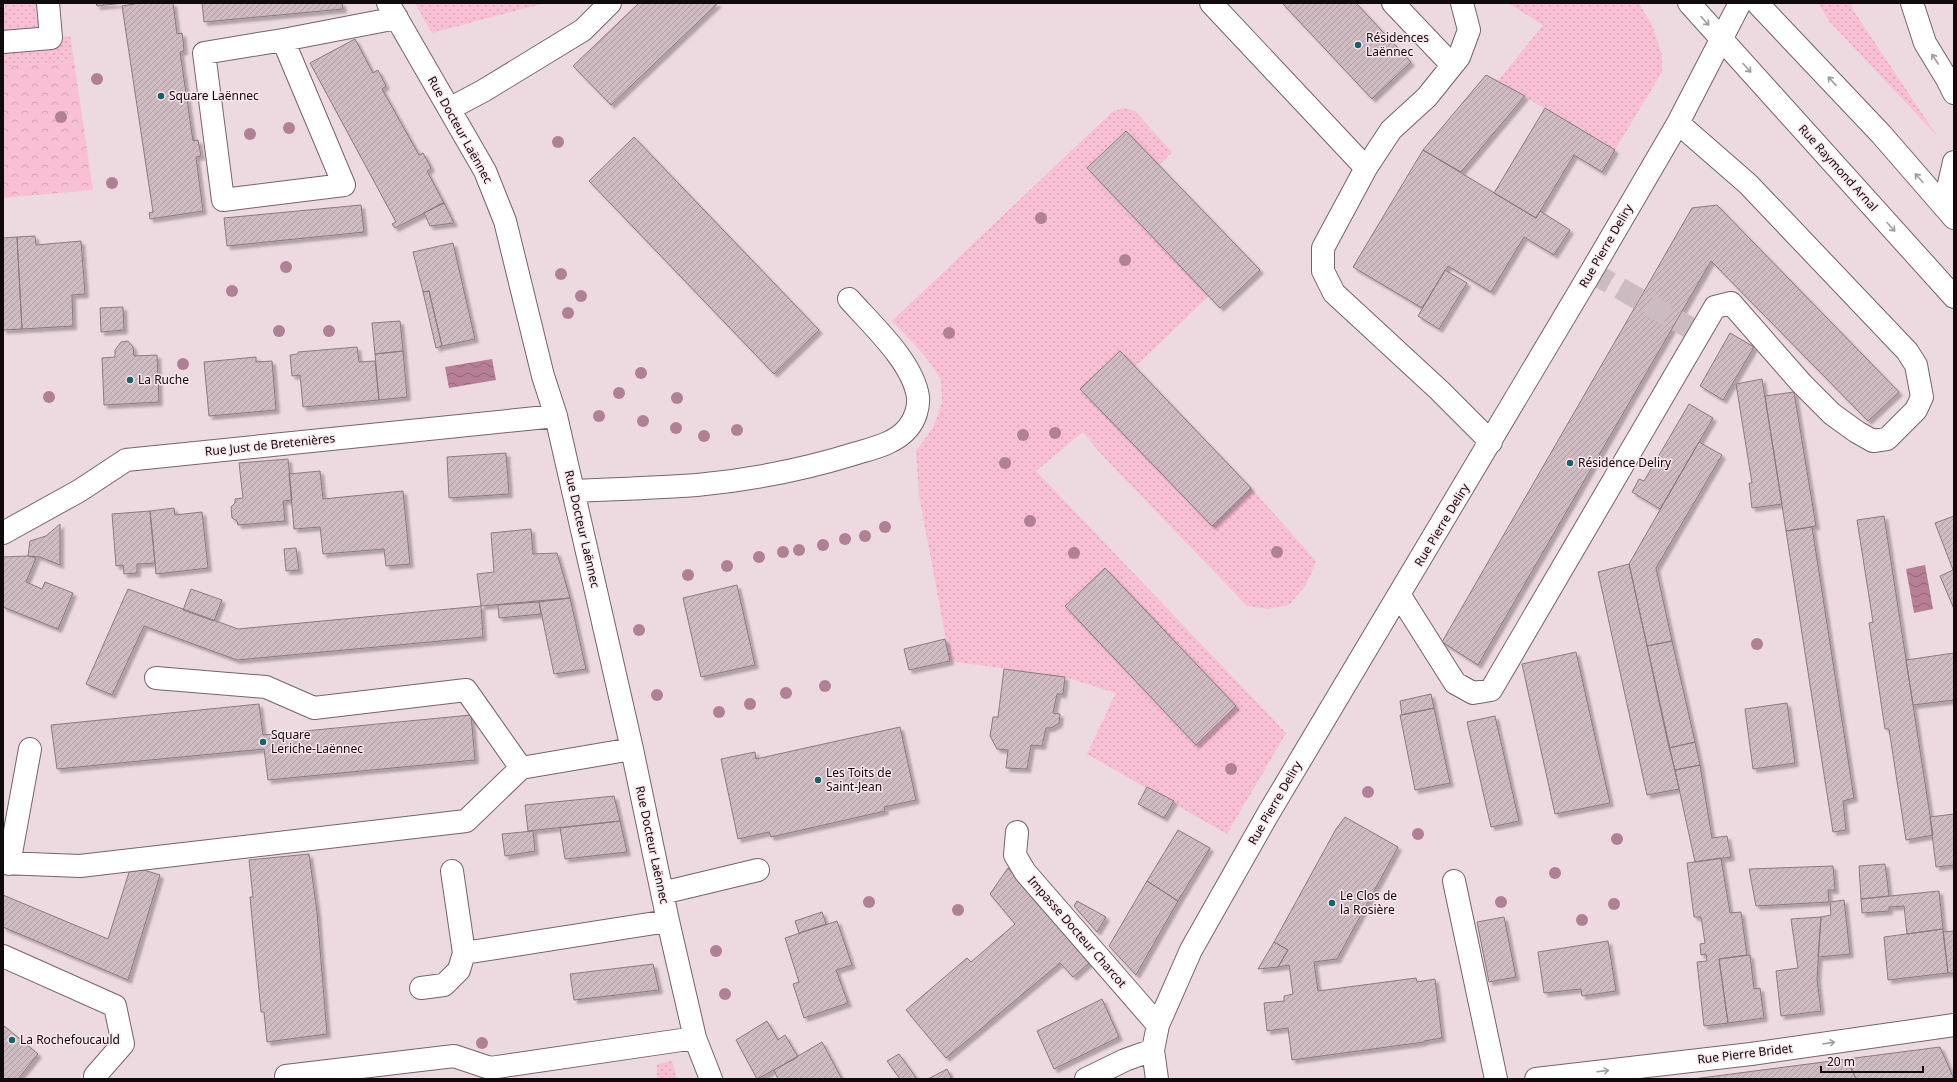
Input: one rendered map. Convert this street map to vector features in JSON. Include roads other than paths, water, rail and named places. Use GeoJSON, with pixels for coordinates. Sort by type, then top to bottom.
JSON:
{"type":"FeatureCollection","features":[{"type":"Feature","properties":{"kind":"street"},"geometry":{"type":"LineString","coordinates":[[3,42],[51,38],[48,3]]}},
{"type":"Feature","properties":{"kind":"street"},"geometry":{"type":"LineString","coordinates":[[449,109],[483,91],[583,30],[610,3]]}},
{"type":"Feature","properties":{"kind":"street"},"geometry":{"type":"LineString","coordinates":[[1211,3],[1366,168]]}},
{"type":"Feature","properties":{"kind":"street"},"geometry":{"type":"LineString","coordinates":[[1393,3],[1452,65]]}},
{"type":"Feature","properties":{"kind":"street"},"geometry":{"type":"LineString","coordinates":[[1462,3],[1469,30],[1459,57],[1427,98],[1391,130],[1366,168],[1323,248],[1322,271],[1334,293],[1439,390],[1491,442]]}},
{"type":"Feature","properties":{"kind":"street","name":"Rue Raymond Arnal"},"geometry":{"type":"LineString","coordinates":[[1689,3],[1954,297]]}},
{"type":"Feature","properties":{"kind":"street","name":"Rue Pierre Deliry"},"geometry":{"type":"LineString","coordinates":[[1157,1079],[1153,1050],[1158,1025],[1191,950],[1268,814],[1400,596],[1678,123],[1740,3]]}},
{"type":"Feature","properties":{"kind":"street"},"geometry":{"type":"LineString","coordinates":[[1756,3],[1865,117],[1949,212]]}},
{"type":"Feature","properties":{"kind":"street"},"geometry":{"type":"LineString","coordinates":[[1912,3],[1924,43],[1947,79],[1954,93]]}},
{"type":"Feature","properties":{"kind":"street"},"geometry":{"type":"LineString","coordinates":[[284,40],[344,185],[223,200],[204,53],[284,40],[393,11]]}},
{"type":"Feature","properties":{"kind":"street","name":"Rue Docteur Laënnec"},"geometry":{"type":"LineString","coordinates":[[393,11],[485,171],[505,221],[543,376],[556,416],[632,750],[668,921],[695,1038],[711,1079]]}},
{"type":"Feature","properties":{"kind":"street"},"geometry":{"type":"LineString","coordinates":[[1400,596],[1455,683],[1473,692],[1491,690],[1714,307],[1731,303],[1802,384],[1832,414],[1857,432],[1873,440],[1887,438],[1916,410],[1922,397],[1916,365],[1907,351],[1748,184],[1678,123]]}},
{"type":"Feature","properties":{"kind":"street"},"geometry":{"type":"LineString","coordinates":[[1949,212],[1954,162]]}},
{"type":"Feature","properties":{"kind":"street"},"geometry":{"type":"LineString","coordinates":[[573,491],[698,485],[760,476],[836,460],[895,439],[908,429],[916,414],[918,398],[913,379],[896,354],[849,299]]}},
{"type":"Feature","properties":{"kind":"street","name":"Rue Just de Bretenières"},"geometry":{"type":"LineString","coordinates":[[3,533],[79,491],[126,460],[556,416]]}},
{"type":"Feature","properties":{"kind":"street"},"geometry":{"type":"LineString","coordinates":[[156,678],[266,687],[314,708],[466,690],[521,768]]}},
{"type":"Feature","properties":{"kind":"street"},"geometry":{"type":"LineString","coordinates":[[30,748],[6,864],[80,866],[466,821],[521,768],[632,750]]}},
{"type":"Feature","properties":{"kind":"street","name":"Impasse Docteur Charcot"},"geometry":{"type":"LineString","coordinates":[[1017,832],[1015,855],[1025,872],[1158,1025]]}},
{"type":"Feature","properties":{"kind":"street"},"geometry":{"type":"LineString","coordinates":[[662,893],[758,870]]}},
{"type":"Feature","properties":{"kind":"street"},"geometry":{"type":"LineString","coordinates":[[421,988],[444,985],[459,970],[464,954],[452,871]]}},
{"type":"Feature","properties":{"kind":"street"},"geometry":{"type":"LineString","coordinates":[[1454,882],[1496,1079]]}},
{"type":"Feature","properties":{"kind":"street"},"geometry":{"type":"LineString","coordinates":[[464,954],[668,921]]}},
{"type":"Feature","properties":{"kind":"street"},"geometry":{"type":"LineString","coordinates":[[3,956],[115,1006],[123,1044],[95,1076]]}},
{"type":"Feature","properties":{"kind":"street","name":"Rue Pierre Bridet"},"geometry":{"type":"LineString","coordinates":[[1536,1079],[1751,1054],[1954,1025]]}},
{"type":"Feature","properties":{"kind":"street"},"geometry":{"type":"LineString","coordinates":[[286,1076],[454,1056],[490,1068],[695,1038]]}},
{"type":"Feature","properties":{"kind":"street"},"geometry":{"type":"LineString","coordinates":[[1086,1079],[1125,1060],[1153,1050]]}},
{"type":"Feature","properties":{"kind":"water"},"geometry":{"type":"Polygon","coordinates":[[[492,359],[496,380],[449,388],[445,367],[492,359]]]}},
{"type":"Feature","properties":{"kind":"water"},"geometry":{"type":"Polygon","coordinates":[[[1925,565],[1933,609],[1914,613],[1906,569],[1925,565]]]}},
{"type":"Feature","properties":{"kind":"tunnel"},"geometry":{"type":"LineString","coordinates":[[1591,272],[1699,333]]}},
{"type":"Feature","properties":{"kind":"place","name":"Résidences Laënnec"},"geometry":{"type":"Point","coordinates":[1358,45]}},
{"type":"Feature","properties":{"kind":"place","name":"Square Laënnec"},"geometry":{"type":"Point","coordinates":[161,96]}},
{"type":"Feature","properties":{"kind":"place","name":"La Ruche"},"geometry":{"type":"Point","coordinates":[130,380]}},
{"type":"Feature","properties":{"kind":"place","name":"Résidence Deliry"},"geometry":{"type":"Point","coordinates":[1570,463]}},
{"type":"Feature","properties":{"kind":"place","name":"Square Leriche-Laënnec"},"geometry":{"type":"Point","coordinates":[263,742]}},
{"type":"Feature","properties":{"kind":"place","name":"Les Toits de Saint-Jean"},"geometry":{"type":"Point","coordinates":[818,780]}},
{"type":"Feature","properties":{"kind":"place","name":"Le Clos de la Rosière"},"geometry":{"type":"Point","coordinates":[1332,903]}},
{"type":"Feature","properties":{"kind":"place","name":"La Rochefoucauld"},"geometry":{"type":"Point","coordinates":[12,1040]}}]}
